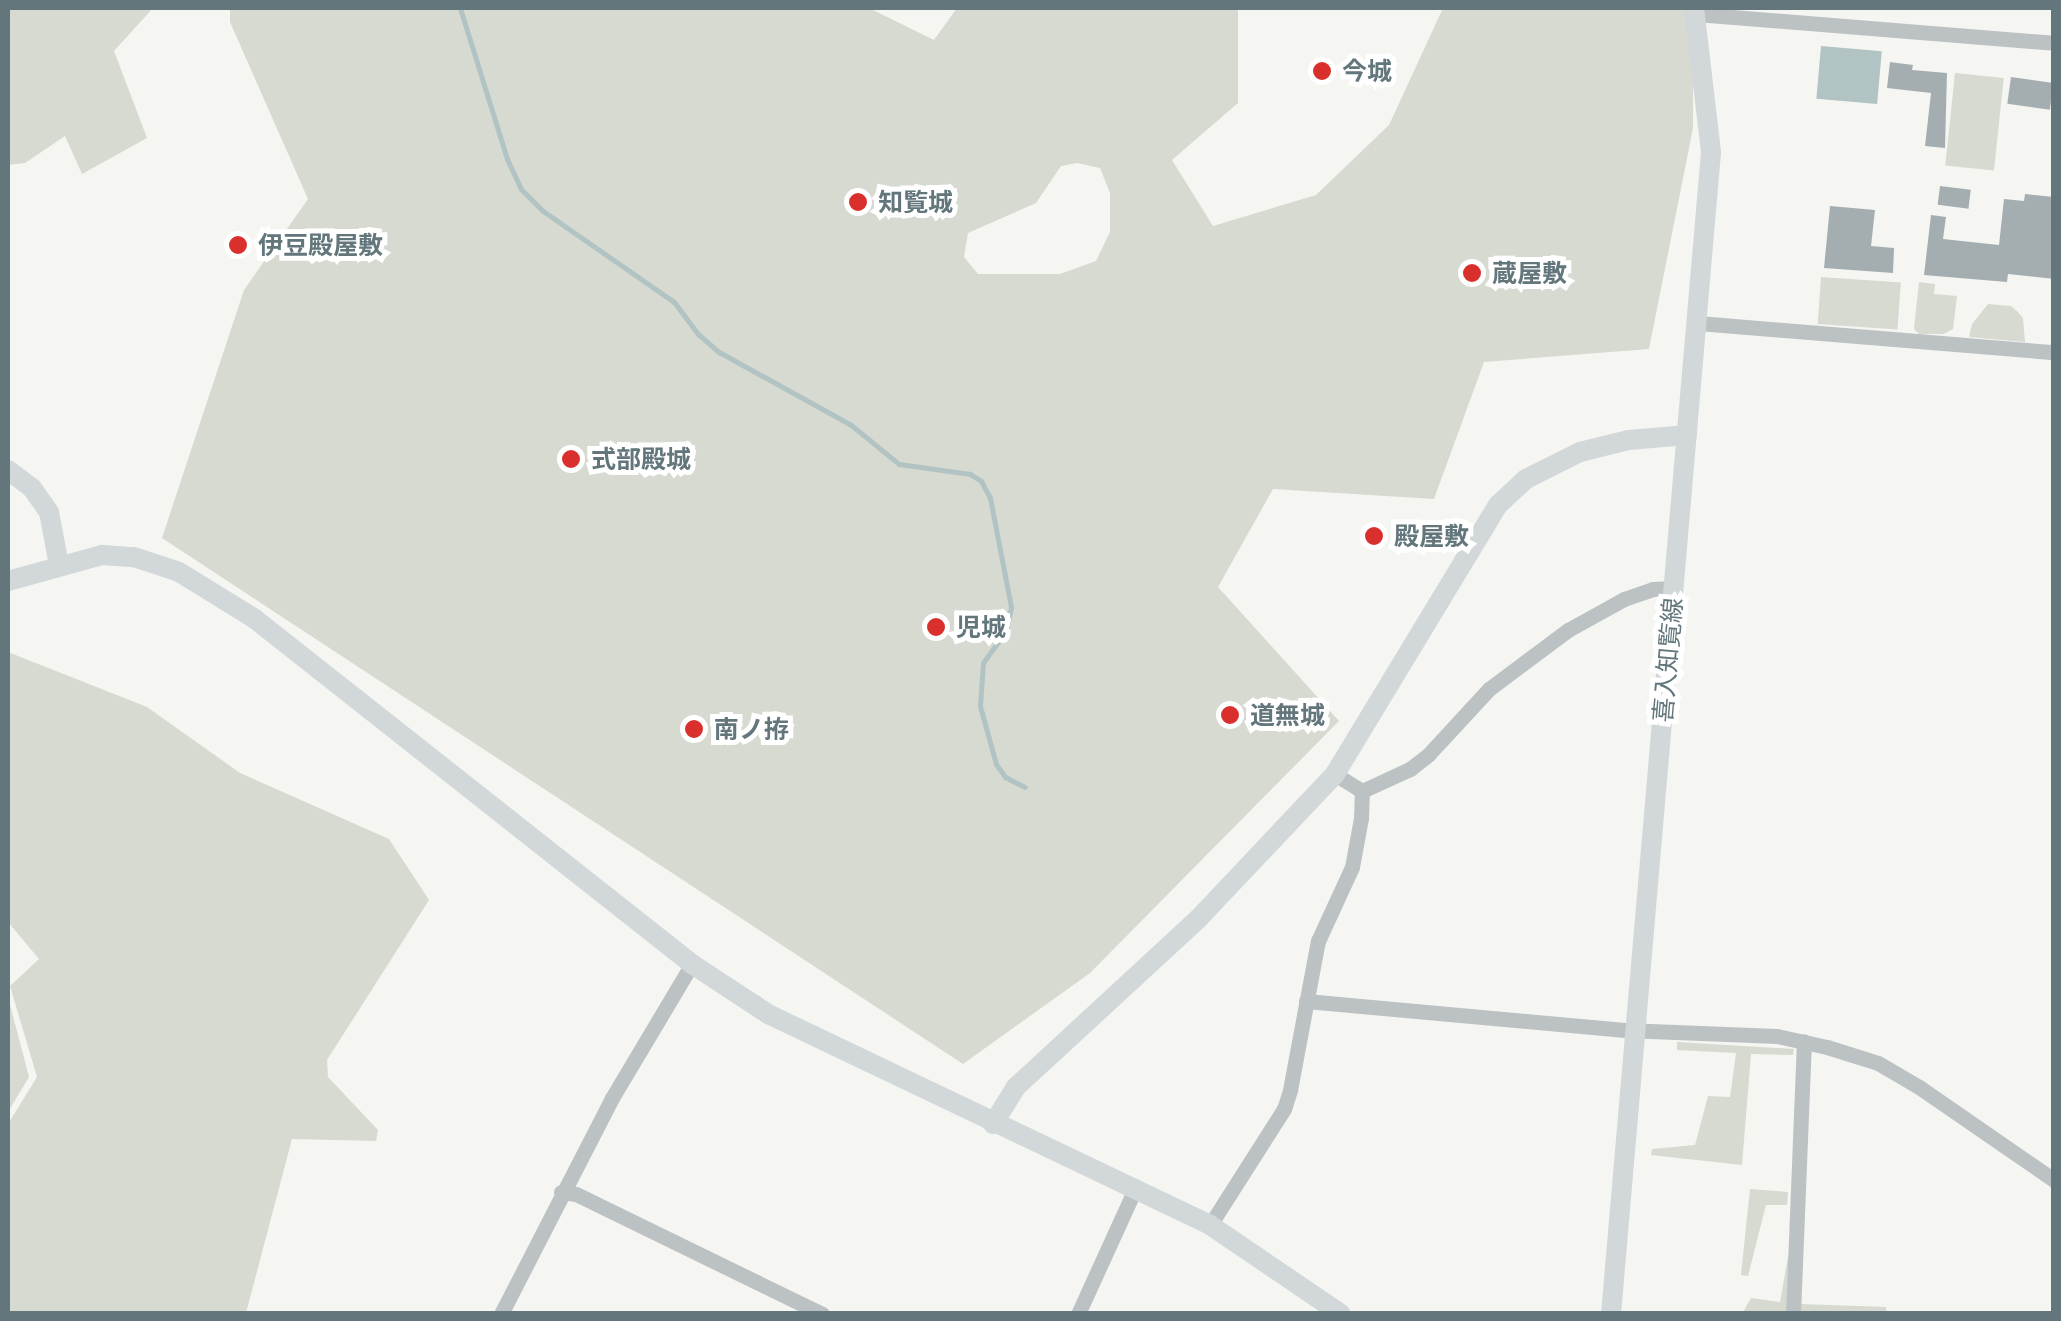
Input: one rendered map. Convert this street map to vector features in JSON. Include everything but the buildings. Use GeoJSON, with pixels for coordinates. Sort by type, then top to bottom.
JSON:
{"type":"FeatureCollection","features":[{"type":"Feature","properties":{"kind":"street"},"geometry":{"type":"LineString","coordinates":[[1695,11],[2054,42]]}},
{"type":"Feature","properties":{"kind":"street","name":"喜入知覧線"},"geometry":{"type":"LineString","coordinates":[[1611,1314],[1711,152],[1695,11]]}},
{"type":"Feature","properties":{"kind":"street"},"geometry":{"type":"LineString","coordinates":[[1698,323],[2054,352]]}},
{"type":"Feature","properties":{"kind":"street"},"geometry":{"type":"LineString","coordinates":[[993,1124],[1016,1087],[1199,918],[1335,774],[1498,505],[1526,478],[1580,452],[1628,440],[1687,435]]}},
{"type":"Feature","properties":{"kind":"street"},"geometry":{"type":"LineString","coordinates":[[8,470],[32,488],[50,512],[59,564]]}},
{"type":"Feature","properties":{"kind":"street"},"geometry":{"type":"LineString","coordinates":[[8,581],[102,555],[134,557],[179,572],[255,619],[692,964],[831,1047],[1210,1224],[1342,1314]]}},
{"type":"Feature","properties":{"kind":"street"},"geometry":{"type":"LineString","coordinates":[[1362,791],[1410,769],[1428,755],[1489,689],[1568,630],[1624,598],[1653,588],[1674,588]]}},
{"type":"Feature","properties":{"kind":"street"},"geometry":{"type":"LineString","coordinates":[[1335,774],[1362,791]]}},
{"type":"Feature","properties":{"kind":"street"},"geometry":{"type":"LineString","coordinates":[[1210,1224],[1284,1109],[1318,942],[1352,867],[1362,791]]}},
{"type":"Feature","properties":{"kind":"street"},"geometry":{"type":"LineString","coordinates":[[501,1314],[561,1192],[692,964]]}},
{"type":"Feature","properties":{"kind":"street"},"geometry":{"type":"LineString","coordinates":[[1306,1001],[1636,1031],[1804,1041],[1878,1063],[2054,1180]]}},
{"type":"Feature","properties":{"kind":"street"},"geometry":{"type":"LineString","coordinates":[[1793,1314],[1804,1041]]}},
{"type":"Feature","properties":{"kind":"street"},"geometry":{"type":"LineString","coordinates":[[1078,1314],[1136,1187]]}},
{"type":"Feature","properties":{"kind":"street"},"geometry":{"type":"LineString","coordinates":[[561,1192],[576,1194],[822,1314]]}},
{"type":"Feature","properties":{"kind":"shaded area"},"geometry":{"type":"Polygon","coordinates":[[[8,8],[153,8],[114,51],[147,138],[82,174],[65,136],[25,163],[8,165],[8,8]]]}},
{"type":"Feature","properties":{"kind":"shaded area"},"geometry":{"type":"Polygon","coordinates":[[[230,8],[869,8],[934,40],[957,8],[1238,8],[1238,103],[1172,160],[1213,226],[1316,195],[1389,125],[1443,8],[1693,8],[1693,128],[1649,349],[1484,362],[1434,499],[1273,489],[1218,587],[1339,721],[1090,973],[963,1064],[162,538],[244,290],[308,199],[230,22],[230,8]],[[1077,163],[1061,166],[1036,203],[968,233],[964,257],[978,274],[1060,274],[1096,261],[1110,232],[1110,193],[1100,168],[1077,163]]]}},
{"type":"Feature","properties":{"kind":"shaded area"},"geometry":{"type":"Polygon","coordinates":[[[1821,46],[1882,51],[1877,104],[1816,99],[1821,46]]]}},
{"type":"Feature","properties":{"kind":"shaded area"},"geometry":{"type":"Polygon","coordinates":[[[1955,73],[2004,78],[1994,171],[1945,165],[1955,73]]]}},
{"type":"Feature","properties":{"kind":"shaded area"},"geometry":{"type":"Polygon","coordinates":[[[1821,277],[1901,283],[1898,329],[1818,324],[1821,277]]]}},
{"type":"Feature","properties":{"kind":"shaded area"},"geometry":{"type":"Polygon","coordinates":[[[1919,282],[1935,284],[1934,294],[1957,296],[1953,329],[1944,334],[1919,334],[1914,329],[1919,282]]]}},
{"type":"Feature","properties":{"kind":"shaded area"},"geometry":{"type":"Polygon","coordinates":[[[1988,304],[2011,306],[2017,311],[2023,318],[2025,342],[1969,337],[1972,324],[1988,304]]]}},
{"type":"Feature","properties":{"kind":"shaded area"},"geometry":{"type":"Polygon","coordinates":[[[8,652],[147,707],[240,773],[389,839],[429,900],[327,1060],[328,1077],[378,1130],[376,1141],[292,1139],[246,1313],[8,1313],[8,1124],[37,1077],[10,986],[39,959],[8,922],[8,652]]]}},
{"type":"Feature","properties":{"kind":"shaded area"},"geometry":{"type":"Polygon","coordinates":[[[8,997],[29,1077],[8,1112],[8,997]]]}},
{"type":"Feature","properties":{"kind":"shaded area"},"geometry":{"type":"Polygon","coordinates":[[[1677,1042],[1794,1049],[1793,1055],[1751,1054],[1742,1165],[1651,1155],[1652,1149],[1695,1145],[1708,1096],[1730,1097],[1736,1053],[1677,1050],[1677,1042]]]}},
{"type":"Feature","properties":{"kind":"shaded area"},"geometry":{"type":"Polygon","coordinates":[[[1750,1189],[1788,1192],[1787,1205],[1766,1205],[1748,1276],[1741,1275],[1750,1189]]]}},
{"type":"Feature","properties":{"kind":"shaded area"},"geometry":{"type":"Polygon","coordinates":[[[1788,1257],[1792,1257],[1801,1304],[1886,1307],[1887,1314],[1724,1314],[1743,1312],[1751,1298],[1780,1302],[1788,1257]]]}},
{"type":"Feature","properties":{"kind":"waterway"},"geometry":{"type":"LineString","coordinates":[[460,8],[507,159],[521,189],[543,211],[674,302],[698,334],[719,352],[851,425],[899,464],[970,474],[981,481],[990,498],[1011,607],[1006,631],[983,663],[980,706],[996,764],[1005,777],[1025,787]]}},
{"type":"Feature","properties":{"kind":"place","name":"今城"},"geometry":{"type":"Point","coordinates":[1322,71]}},
{"type":"Feature","properties":{"kind":"place","name":"知覧城"},"geometry":{"type":"Point","coordinates":[858,202]}},
{"type":"Feature","properties":{"kind":"place","name":"伊豆殿屋敷"},"geometry":{"type":"Point","coordinates":[238,245]}},
{"type":"Feature","properties":{"kind":"place","name":"蔵屋敷"},"geometry":{"type":"Point","coordinates":[1472,273]}},
{"type":"Feature","properties":{"kind":"place","name":"式部殿城"},"geometry":{"type":"Point","coordinates":[571,459]}},
{"type":"Feature","properties":{"kind":"place","name":"殿屋敷"},"geometry":{"type":"Point","coordinates":[1374,536]}},
{"type":"Feature","properties":{"kind":"place","name":"児城"},"geometry":{"type":"Point","coordinates":[936,627]}},
{"type":"Feature","properties":{"kind":"place","name":"道無城"},"geometry":{"type":"Point","coordinates":[1230,715]}},
{"type":"Feature","properties":{"kind":"place","name":"南ノ拵"},"geometry":{"type":"Point","coordinates":[694,729]}}]}
